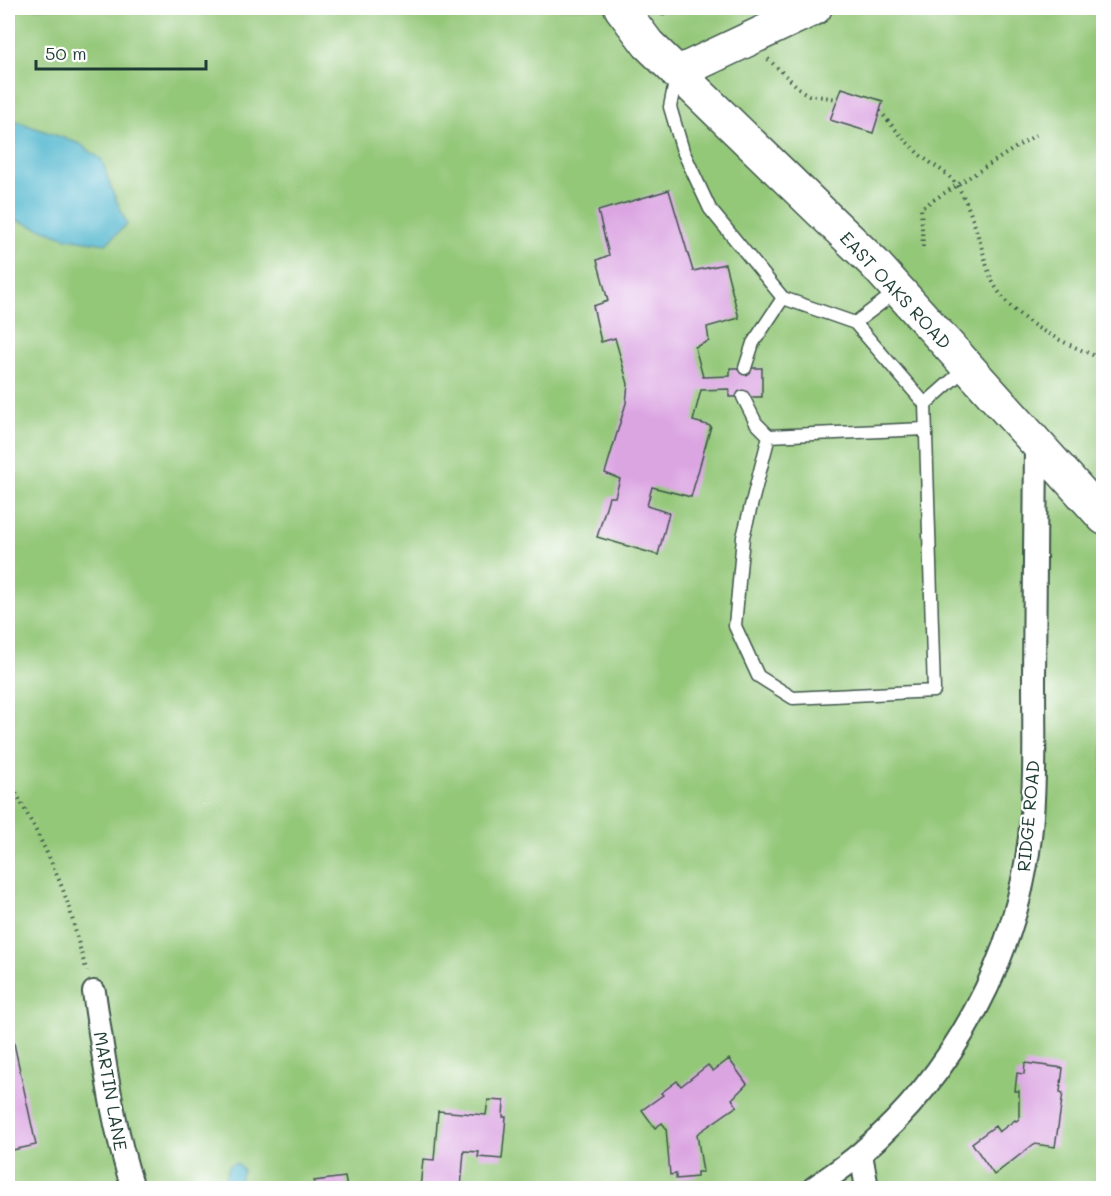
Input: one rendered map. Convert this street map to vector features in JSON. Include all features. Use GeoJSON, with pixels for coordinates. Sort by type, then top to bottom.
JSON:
{"type":"FeatureCollection","features":[{"type":"Feature","properties":{"kind":"street","name":"EAST OAKS ROAD"},"geometry":{"type":"LineString","coordinates":[[621,8],[648,44],[874,263],[1104,518]]}},
{"type":"Feature","properties":{"kind":"street"},"geometry":{"type":"LineString","coordinates":[[677,73],[815,8]]}},
{"type":"Feature","properties":{"kind":"street","name":"RIDGE ROAD"},"geometry":{"type":"LineString","coordinates":[[814,1188],[861,1154],[897,1120],[923,1090],[960,1038],[990,981],[1006,941],[1021,890],[1030,837],[1033,778],[1036,443]]}},
{"type":"Feature","properties":{"kind":"street","name":"MARTIN LANE"},"geometry":{"type":"LineString","coordinates":[[94,992],[111,1105],[121,1153],[133,1188]]}},
{"type":"Feature","properties":{"kind":"street"},"geometry":{"type":"LineString","coordinates":[[861,1154],[867,1188]]}},
{"type":"Feature","properties":{"kind":"lane"},"geometry":{"type":"LineString","coordinates":[[677,73],[670,107],[683,151],[710,209],[783,298],[855,323],[925,405],[934,691],[793,698],[758,676],[735,626],[743,537],[769,436]]}},
{"type":"Feature","properties":{"kind":"lane"},"geometry":{"type":"LineString","coordinates":[[855,323],[898,291]]}},
{"type":"Feature","properties":{"kind":"lane"},"geometry":{"type":"LineString","coordinates":[[745,368],[753,343],[783,298]]}},
{"type":"Feature","properties":{"kind":"lane"},"geometry":{"type":"LineString","coordinates":[[925,405],[968,367]]}},
{"type":"Feature","properties":{"kind":"lane"},"geometry":{"type":"LineString","coordinates":[[743,397],[756,423],[769,436],[925,429]]}},
{"type":"Feature","properties":{"kind":"path"},"geometry":{"type":"LineString","coordinates":[[758,33],[765,56],[796,87],[809,95],[838,99]]}},
{"type":"Feature","properties":{"kind":"path"},"geometry":{"type":"LineString","coordinates":[[880,111],[901,136],[956,184],[965,201],[994,285],[1006,301],[1024,319],[1045,333],[1104,360]]}},
{"type":"Feature","properties":{"kind":"path"},"geometry":{"type":"LineString","coordinates":[[922,247],[921,208],[1037,134]]}},
{"type":"Feature","properties":{"kind":"path"},"geometry":{"type":"LineString","coordinates":[[8,777],[48,853],[68,904],[80,952],[94,992]]}},
{"type":"Feature","properties":{"kind":"green space"},"geometry":{"type":"Polygon","coordinates":[[[8,8],[1103,8],[1103,1188],[8,1188],[8,8]]]}},
{"type":"Feature","properties":{"kind":"water"},"geometry":{"type":"Polygon","coordinates":[[[8,118],[80,144],[102,160],[111,188],[127,224],[106,244],[67,238],[8,217],[8,118]]]}},
{"type":"Feature","properties":{"kind":"water"},"geometry":{"type":"Polygon","coordinates":[[[237,1163],[243,1170],[240,1180],[241,1188],[222,1188],[229,1165],[237,1163]]]}},
{"type":"Feature","properties":{"kind":"building"},"geometry":{"type":"Polygon","coordinates":[[[842,88],[883,101],[873,133],[830,120],[842,88]]]}},
{"type":"Feature","properties":{"kind":"building"},"geometry":{"type":"Polygon","coordinates":[[[669,190],[693,271],[725,264],[739,318],[707,327],[709,341],[695,347],[703,377],[730,376],[730,368],[762,368],[762,397],[729,397],[729,389],[701,390],[693,421],[711,426],[691,497],[652,487],[647,506],[669,513],[658,555],[597,537],[609,497],[615,497],[620,479],[605,473],[626,403],[628,384],[615,338],[601,342],[593,306],[608,301],[597,260],[609,255],[598,211],[669,190]]]}},
{"type":"Feature","properties":{"kind":"building"},"geometry":{"type":"Polygon","coordinates":[[[12,1034],[36,1145],[8,1151],[8,1035],[12,1034]]]}},
{"type":"Feature","properties":{"kind":"building"},"geometry":{"type":"Polygon","coordinates":[[[729,1059],[747,1084],[732,1099],[737,1106],[697,1134],[703,1172],[697,1172],[697,1177],[676,1179],[676,1174],[670,1175],[666,1128],[662,1123],[655,1128],[642,1110],[663,1095],[661,1093],[677,1081],[681,1086],[708,1065],[713,1071],[729,1059]]]}},
{"type":"Feature","properties":{"kind":"building"},"geometry":{"type":"Polygon","coordinates":[[[1025,1063],[1063,1068],[1060,1092],[1063,1093],[1055,1147],[1034,1144],[994,1175],[972,1143],[995,1126],[999,1132],[1019,1119],[1019,1091],[1015,1091],[1017,1073],[1024,1074],[1025,1063]]]}},
{"type":"Feature","properties":{"kind":"building"},"geometry":{"type":"Polygon","coordinates":[[[488,1100],[504,1101],[503,1117],[506,1117],[502,1159],[478,1157],[479,1152],[464,1151],[461,1188],[420,1188],[423,1159],[434,1160],[438,1111],[486,1115],[488,1100]]]}},
{"type":"Feature","properties":{"kind":"building"},"geometry":{"type":"Polygon","coordinates":[[[345,1177],[347,1188],[315,1188],[314,1181],[345,1177]]]}}]}
